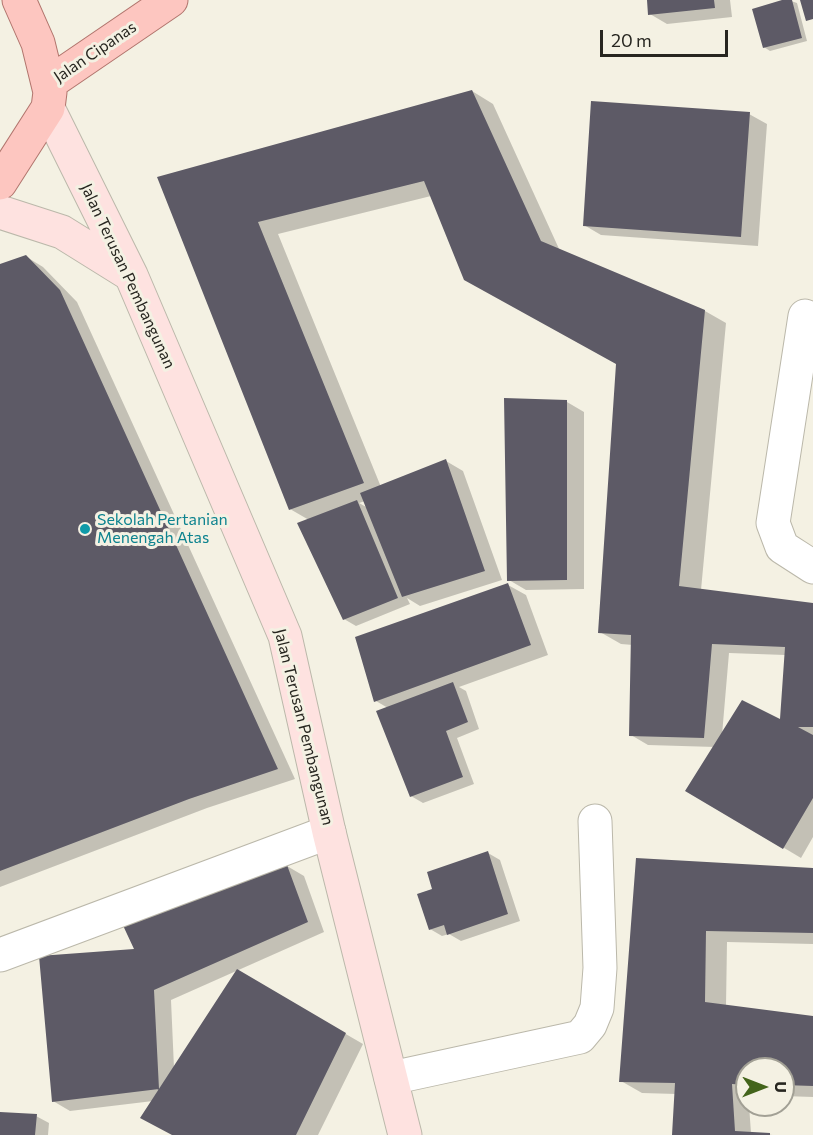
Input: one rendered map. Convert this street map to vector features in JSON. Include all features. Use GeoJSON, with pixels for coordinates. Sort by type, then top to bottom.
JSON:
{"type":"FeatureCollection","features":[{"type":"Feature","properties":{"kind":"main road"},"geometry":{"type":"LineString","coordinates":[[0,183],[48,96],[38,43],[18,0]]}},
{"type":"Feature","properties":{"kind":"main road","name":"Jalan Cipanas"},"geometry":{"type":"LineString","coordinates":[[48,96],[171,0]]}},
{"type":"Feature","properties":{"kind":"street","name":"Jalan Terusan Pembangunan"},"geometry":{"type":"LineString","coordinates":[[48,96],[131,275],[285,636],[329,832],[405,1135]]}},
{"type":"Feature","properties":{"kind":"street"},"geometry":{"type":"LineString","coordinates":[[0,212],[62,232],[131,275]]}},
{"type":"Feature","properties":{"kind":"street"},"geometry":{"type":"LineString","coordinates":[[805,316],[773,524],[782,548],[813,567]]}},
{"type":"Feature","properties":{"kind":"street"},"geometry":{"type":"LineString","coordinates":[[391,1078],[580,1037],[590,1025],[597,1008],[600,968],[595,821]]}},
{"type":"Feature","properties":{"kind":"street"},"geometry":{"type":"LineString","coordinates":[[0,955],[329,832]]}},
{"type":"Feature","properties":{"kind":"building"},"geometry":{"type":"Polygon","coordinates":[[[647,0],[714,0],[715,8],[648,15],[647,0]]]}},
{"type":"Feature","properties":{"kind":"building"},"geometry":{"type":"Polygon","coordinates":[[[782,0],[792,0],[802,38],[763,48],[752,9],[782,0]]]}},
{"type":"Feature","properties":{"kind":"building"},"geometry":{"type":"Polygon","coordinates":[[[800,0],[813,0],[813,19],[806,21],[800,0]]]}},
{"type":"Feature","properties":{"kind":"building"},"geometry":{"type":"Polygon","coordinates":[[[472,90],[541,241],[705,310],[679,586],[813,603],[813,727],[798,727],[813,735],[813,798],[783,849],[685,791],[742,700],[780,719],[785,647],[712,644],[704,738],[629,736],[631,635],[598,633],[616,364],[464,280],[424,181],[258,222],[364,483],[289,510],[157,177],[472,90]]]}},
{"type":"Feature","properties":{"kind":"building"},"geometry":{"type":"Polygon","coordinates":[[[591,101],[750,112],[741,237],[583,226],[591,101]]]}},
{"type":"Feature","properties":{"kind":"building","name":"Sekolah Pertanian Menengah Atas"},"geometry":{"type":"Polygon","coordinates":[[[26,255],[60,290],[278,769],[189,799],[0,871],[0,264],[26,255]]]}},
{"type":"Feature","properties":{"kind":"building"},"geometry":{"type":"Polygon","coordinates":[[[504,398],[567,400],[567,580],[507,581],[504,398]]]}},
{"type":"Feature","properties":{"kind":"building"},"geometry":{"type":"Polygon","coordinates":[[[446,459],[485,571],[402,597],[360,493],[446,459]]]}},
{"type":"Feature","properties":{"kind":"building"},"geometry":{"type":"Polygon","coordinates":[[[357,500],[398,598],[343,620],[297,523],[357,500]]]}},
{"type":"Feature","properties":{"kind":"building"},"geometry":{"type":"Polygon","coordinates":[[[508,583],[531,645],[374,702],[355,637],[508,583]]]}},
{"type":"Feature","properties":{"kind":"building"},"geometry":{"type":"Polygon","coordinates":[[[453,682],[468,722],[446,731],[463,777],[410,797],[376,711],[453,682]]]}},
{"type":"Feature","properties":{"kind":"building"},"geometry":{"type":"Polygon","coordinates":[[[488,851],[508,914],[447,935],[444,925],[429,930],[417,894],[432,889],[427,872],[488,851]]]}},
{"type":"Feature","properties":{"kind":"building"},"geometry":{"type":"Polygon","coordinates":[[[636,858],[813,868],[813,933],[706,931],[705,1002],[813,1016],[813,1086],[795,1085],[795,1057],[735,1057],[735,1084],[732,1084],[735,1131],[770,1133],[770,1135],[672,1135],[675,1083],[619,1082],[636,858]]]}},
{"type":"Feature","properties":{"kind":"building"},"geometry":{"type":"Polygon","coordinates":[[[287,865],[308,922],[154,990],[159,1089],[52,1102],[39,956],[134,949],[120,919],[287,865]]]}},
{"type":"Feature","properties":{"kind":"building"},"geometry":{"type":"Polygon","coordinates":[[[237,969],[346,1033],[296,1135],[172,1135],[140,1118],[237,969]]]}},
{"type":"Feature","properties":{"kind":"building"},"geometry":{"type":"Polygon","coordinates":[[[0,1112],[37,1114],[35,1135],[0,1135],[0,1112]]]}},
{"type":"Feature","properties":{"kind":"place","name":"Sekolah Pertanian Menengah Atas"},"geometry":{"type":"Point","coordinates":[85,529]}}]}
